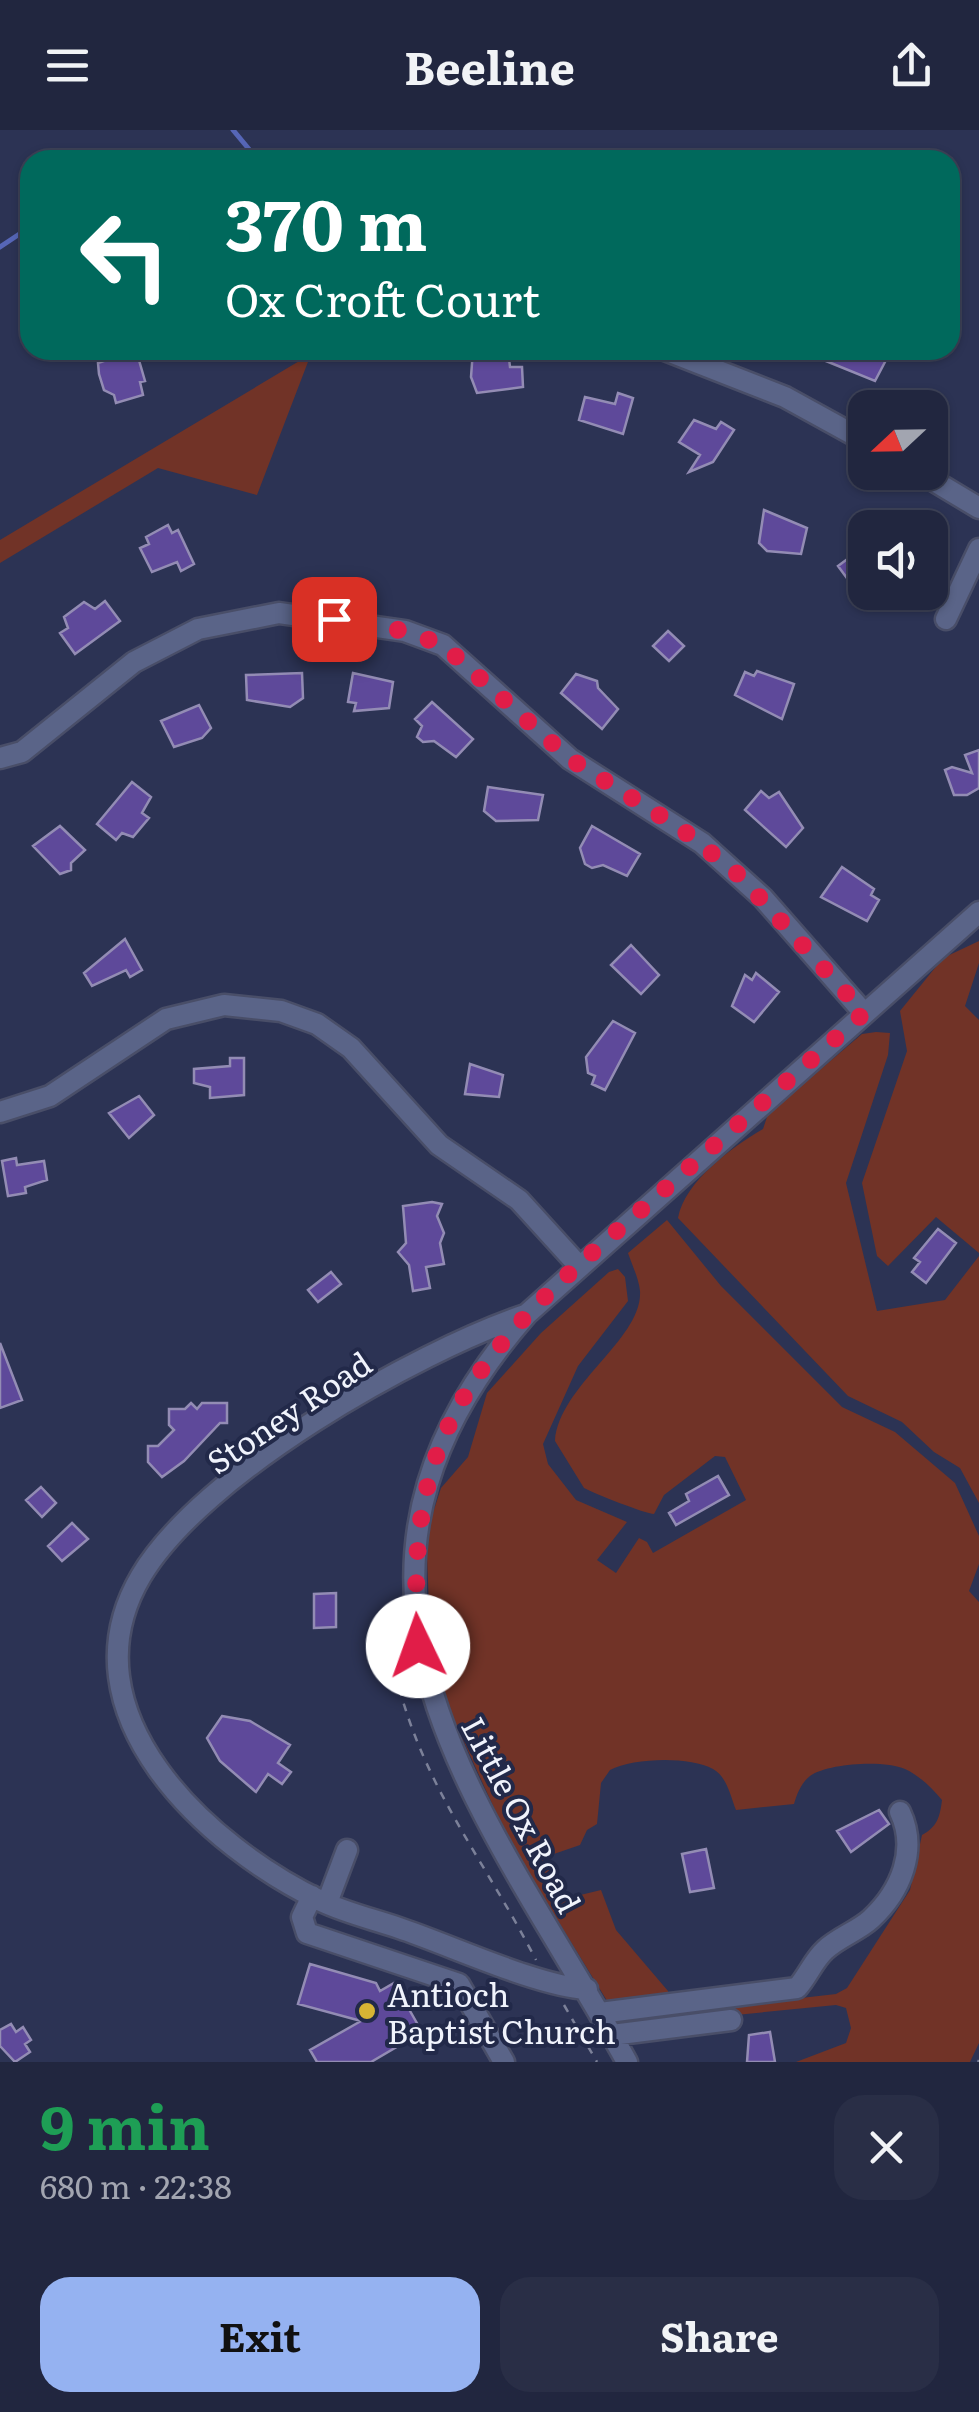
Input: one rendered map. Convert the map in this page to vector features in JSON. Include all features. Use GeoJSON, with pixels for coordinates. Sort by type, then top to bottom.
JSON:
{"type":"FeatureCollection","features":[{"type":"Feature","properties":{"kind":"street"},"geometry":{"type":"LineString","coordinates":[[691,360],[784,398],[848,431]]}},
{"type":"Feature","properties":{"kind":"street"},"geometry":{"type":"LineString","coordinates":[[948,489],[979,508]]}},
{"type":"Feature","properties":{"kind":"street"},"geometry":{"type":"LineString","coordinates":[[946,619],[979,549]]}},
{"type":"Feature","properties":{"kind":"street"},"geometry":{"type":"LineString","coordinates":[[0,758],[22,752],[134,662],[198,629],[280,614],[405,631],[443,645],[570,759],[702,843],[762,898],[864,1013]]}},
{"type":"Feature","properties":{"kind":"street","name":"Little Ox Road"},"geometry":{"type":"LineString","coordinates":[[627,2062],[461,1774],[437,1717],[418,1646],[416,1550],[439,1449],[474,1381],[527,1314],[979,912]]}},
{"type":"Feature","properties":{"kind":"street"},"geometry":{"type":"LineString","coordinates":[[0,1112],[50,1096],[166,1019],[224,1005],[281,1010],[317,1024],[351,1048],[439,1145],[519,1200],[578,1265]]}},
{"type":"Feature","properties":{"kind":"street","name":"Stoney Road"},"geometry":{"type":"LineString","coordinates":[[527,1314],[474,1332],[432,1354],[264,1456],[177,1531],[142,1574],[128,1603],[121,1639],[122,1689],[126,1713],[145,1754],[218,1832],[278,1878],[320,1900],[587,1990]]}},
{"type":"Feature","properties":{"kind":"street"},"geometry":{"type":"LineString","coordinates":[[600,2013],[797,1988],[824,1950],[870,1920],[896,1888],[907,1858],[906,1824],[900,1812]]}},
{"type":"Feature","properties":{"kind":"street"},"geometry":{"type":"LineString","coordinates":[[347,1850],[320,1900],[302,1916],[307,1933],[459,1984],[504,2062]]}},
{"type":"Feature","properties":{"kind":"street"},"geometry":{"type":"LineString","coordinates":[[612,2035],[731,2020]]}},
{"type":"Feature","properties":{"kind":"path"},"geometry":{"type":"LineString","coordinates":[[392,1657],[403,1710],[428,1773],[542,1970]]}},
{"type":"Feature","properties":{"kind":"path"},"geometry":{"type":"LineString","coordinates":[[561,1999],[597,2062]]}},
{"type":"Feature","properties":{"kind":"shaded area"},"geometry":{"type":"Polygon","coordinates":[[[301,360],[309,360],[257,495],[158,468],[0,563],[0,540],[301,360]]]}},
{"type":"Feature","properties":{"kind":"shaded area"},"geometry":{"type":"Polygon","coordinates":[[[979,941],[979,963],[965,1006],[979,1020],[979,1253],[936,1217],[888,1266],[877,1256],[862,1183],[907,1051],[900,1011],[943,958],[979,941]]]}},
{"type":"Feature","properties":{"kind":"shaded area"},"geometry":{"type":"Polygon","coordinates":[[[890,1033],[888,1055],[846,1183],[877,1311],[945,1300],[979,1256],[979,1503],[960,1468],[934,1452],[902,1422],[848,1396],[678,1218],[690,1191],[712,1166],[763,1129],[768,1114],[862,1034],[890,1033]]]}},
{"type":"Feature","properties":{"kind":"shaded area"},"geometry":{"type":"Polygon","coordinates":[[[667,1220],[721,1286],[842,1407],[895,1432],[955,1483],[979,1536],[979,1564],[969,1591],[979,1602],[979,2043],[970,2062],[796,2062],[846,2043],[851,2028],[846,2008],[836,2005],[624,2026],[616,2019],[836,1994],[847,1988],[910,1890],[922,1835],[939,1816],[942,1800],[916,1775],[884,1764],[830,1768],[807,1779],[794,1804],[736,1810],[722,1777],[703,1765],[661,1760],[610,1770],[601,1783],[597,1824],[587,1830],[580,1845],[548,1856],[564,1899],[601,1890],[616,1930],[669,1996],[609,2004],[510,1843],[448,1707],[430,1631],[427,1557],[429,1525],[441,1488],[468,1457],[487,1393],[541,1333],[609,1272],[618,1269],[625,1277],[628,1301],[578,1366],[543,1444],[548,1464],[576,1500],[627,1522],[597,1560],[616,1573],[639,1538],[647,1542],[653,1553],[746,1500],[725,1457],[715,1456],[664,1495],[654,1514],[641,1511],[584,1488],[555,1441],[570,1401],[629,1327],[637,1309],[640,1291],[628,1253],[667,1220]]]}},
{"type":"Feature","properties":{"kind":"building"},"geometry":{"type":"Polygon","coordinates":[[[139,360],[145,381],[140,382],[143,395],[116,403],[114,395],[104,390],[99,374],[98,363],[139,360]]]}},
{"type":"Feature","properties":{"kind":"building"},"geometry":{"type":"Polygon","coordinates":[[[472,360],[509,360],[510,367],[522,367],[523,387],[477,393],[471,377],[472,360]]]}},
{"type":"Feature","properties":{"kind":"building"},"geometry":{"type":"Polygon","coordinates":[[[827,360],[886,360],[875,381],[827,360]]]}},
{"type":"Feature","properties":{"kind":"building"},"geometry":{"type":"Polygon","coordinates":[[[618,393],[633,398],[623,434],[579,420],[585,397],[615,404],[618,393]]]}},
{"type":"Feature","properties":{"kind":"building"},"geometry":{"type":"Polygon","coordinates":[[[694,420],[716,429],[721,422],[734,430],[713,462],[689,472],[700,455],[679,442],[694,420]]]}},
{"type":"Feature","properties":{"kind":"building"},"geometry":{"type":"Polygon","coordinates":[[[764,510],[807,528],[801,554],[767,551],[759,543],[764,510]]]}},
{"type":"Feature","properties":{"kind":"building"},"geometry":{"type":"Polygon","coordinates":[[[168,525],[172,533],[178,530],[194,564],[181,571],[177,562],[152,572],[140,548],[149,544],[146,537],[168,525]]]}},
{"type":"Feature","properties":{"kind":"building"},"geometry":{"type":"Polygon","coordinates":[[[848,559],[848,580],[838,566],[848,559]]]}},
{"type":"Feature","properties":{"kind":"building"},"geometry":{"type":"Polygon","coordinates":[[[105,601],[120,621],[75,654],[60,633],[68,628],[64,617],[84,602],[95,609],[105,601]]]}},
{"type":"Feature","properties":{"kind":"building"},"geometry":{"type":"Polygon","coordinates":[[[668,631],[684,646],[669,661],[653,646],[668,631]]]}},
{"type":"Feature","properties":{"kind":"building"},"geometry":{"type":"Polygon","coordinates":[[[757,671],[794,684],[782,719],[735,695],[745,672],[754,676],[757,671]]]}},
{"type":"Feature","properties":{"kind":"building"},"geometry":{"type":"Polygon","coordinates":[[[302,673],[303,698],[290,707],[247,700],[246,675],[302,673]]]}},
{"type":"Feature","properties":{"kind":"building"},"geometry":{"type":"Polygon","coordinates":[[[353,673],[393,682],[389,708],[354,711],[356,703],[348,702],[353,673]]]}},
{"type":"Feature","properties":{"kind":"building"},"geometry":{"type":"Polygon","coordinates":[[[576,674],[597,681],[598,688],[618,709],[602,729],[561,693],[576,674]]]}},
{"type":"Feature","properties":{"kind":"building"},"geometry":{"type":"Polygon","coordinates":[[[432,702],[473,739],[456,757],[434,741],[423,742],[417,737],[422,726],[415,719],[432,702]]]}},
{"type":"Feature","properties":{"kind":"building"},"geometry":{"type":"Polygon","coordinates":[[[199,705],[211,728],[202,738],[174,747],[161,721],[199,705]]]}},
{"type":"Feature","properties":{"kind":"building"},"geometry":{"type":"Polygon","coordinates":[[[979,750],[979,788],[967,795],[954,795],[945,770],[952,767],[972,773],[965,755],[979,750]]]}},
{"type":"Feature","properties":{"kind":"building"},"geometry":{"type":"Polygon","coordinates":[[[132,782],[151,797],[142,813],[149,818],[133,837],[122,833],[116,840],[97,824],[132,782]]]}},
{"type":"Feature","properties":{"kind":"building"},"geometry":{"type":"Polygon","coordinates":[[[488,787],[543,795],[538,820],[496,821],[484,811],[488,787]]]}},
{"type":"Feature","properties":{"kind":"building"},"geometry":{"type":"Polygon","coordinates":[[[761,791],[769,798],[779,792],[803,828],[786,847],[745,810],[761,791]]]}},
{"type":"Feature","properties":{"kind":"building"},"geometry":{"type":"Polygon","coordinates":[[[60,826],[85,850],[71,863],[71,870],[60,874],[33,846],[60,826]]]}},
{"type":"Feature","properties":{"kind":"building"},"geometry":{"type":"Polygon","coordinates":[[[592,826],[640,854],[627,876],[603,865],[592,868],[585,864],[580,848],[592,826]]]}},
{"type":"Feature","properties":{"kind":"building"},"geometry":{"type":"Polygon","coordinates":[[[842,867],[874,889],[871,895],[879,900],[867,921],[821,897],[842,867]]]}},
{"type":"Feature","properties":{"kind":"building"},"geometry":{"type":"Polygon","coordinates":[[[125,939],[142,970],[130,977],[126,970],[92,986],[84,973],[125,939]]]}},
{"type":"Feature","properties":{"kind":"building"},"geometry":{"type":"Polygon","coordinates":[[[631,945],[659,975],[641,994],[611,965],[631,945]]]}},
{"type":"Feature","properties":{"kind":"building"},"geometry":{"type":"Polygon","coordinates":[[[756,973],[779,992],[754,1022],[732,1006],[745,975],[752,980],[756,973]]]}},
{"type":"Feature","properties":{"kind":"building"},"geometry":{"type":"Polygon","coordinates":[[[613,1021],[635,1033],[605,1090],[592,1084],[595,1076],[588,1073],[586,1057],[613,1021]]]}},
{"type":"Feature","properties":{"kind":"building"},"geometry":{"type":"Polygon","coordinates":[[[230,1058],[244,1058],[244,1095],[210,1098],[210,1087],[194,1083],[194,1069],[230,1066],[230,1058]]]}},
{"type":"Feature","properties":{"kind":"building"},"geometry":{"type":"Polygon","coordinates":[[[470,1064],[503,1075],[499,1097],[465,1094],[470,1064]]]}},
{"type":"Feature","properties":{"kind":"building"},"geometry":{"type":"Polygon","coordinates":[[[139,1096],[154,1115],[129,1138],[109,1113],[139,1096]]]}},
{"type":"Feature","properties":{"kind":"building"},"geometry":{"type":"Polygon","coordinates":[[[16,1158],[17,1165],[44,1161],[47,1180],[25,1187],[26,1193],[8,1196],[2,1161],[16,1158]]]}},
{"type":"Feature","properties":{"kind":"building"},"geometry":{"type":"Polygon","coordinates":[[[442,1204],[437,1216],[444,1233],[440,1243],[444,1264],[426,1267],[430,1288],[413,1291],[409,1265],[398,1252],[406,1243],[403,1206],[442,1204]]]}},
{"type":"Feature","properties":{"kind":"building"},"geometry":{"type":"Polygon","coordinates":[[[938,1229],[956,1243],[926,1283],[912,1272],[920,1262],[914,1258],[938,1229]]]}},
{"type":"Feature","properties":{"kind":"building"},"geometry":{"type":"Polygon","coordinates":[[[331,1272],[341,1284],[318,1302],[308,1290],[331,1272]]]}},
{"type":"Feature","properties":{"kind":"building"},"geometry":{"type":"Polygon","coordinates":[[[0,1343],[22,1400],[0,1408],[0,1343]]]}},
{"type":"Feature","properties":{"kind":"building"},"geometry":{"type":"Polygon","coordinates":[[[191,1403],[197,1409],[202,1403],[227,1403],[227,1423],[220,1423],[184,1461],[162,1477],[148,1462],[148,1446],[158,1446],[174,1430],[169,1425],[169,1409],[185,1409],[191,1403]]]}},
{"type":"Feature","properties":{"kind":"building"},"geometry":{"type":"Polygon","coordinates":[[[718,1476],[729,1495],[676,1525],[669,1513],[689,1501],[686,1494],[718,1476]]]}},
{"type":"Feature","properties":{"kind":"building"},"geometry":{"type":"Polygon","coordinates":[[[41,1487],[56,1503],[42,1517],[26,1500],[41,1487]]]}},
{"type":"Feature","properties":{"kind":"building"},"geometry":{"type":"Polygon","coordinates":[[[72,1523],[88,1539],[62,1561],[48,1546],[72,1523]]]}},
{"type":"Feature","properties":{"kind":"building"},"geometry":{"type":"Polygon","coordinates":[[[336,1593],[336,1627],[314,1628],[314,1594],[336,1593]]]}},
{"type":"Feature","properties":{"kind":"building"},"geometry":{"type":"Polygon","coordinates":[[[222,1716],[250,1721],[290,1745],[278,1763],[291,1772],[282,1784],[268,1774],[256,1792],[220,1761],[207,1738],[222,1716]]]}},
{"type":"Feature","properties":{"kind":"building"},"geometry":{"type":"Polygon","coordinates":[[[879,1810],[889,1824],[851,1852],[837,1831],[879,1810]]]}},
{"type":"Feature","properties":{"kind":"building"},"geometry":{"type":"Polygon","coordinates":[[[706,1849],[714,1888],[690,1892],[682,1854],[706,1849]]]}},
{"type":"Feature","properties":{"kind":"building","name":"Antioch Baptist Church"},"geometry":{"type":"Polygon","coordinates":[[[310,1964],[376,1983],[380,1991],[394,1983],[422,2032],[371,2062],[317,2062],[310,2050],[361,2021],[298,2004],[310,1964]]]}},
{"type":"Feature","properties":{"kind":"building"},"geometry":{"type":"Polygon","coordinates":[[[11,2024],[16,2032],[23,2027],[31,2040],[25,2044],[30,2052],[15,2062],[0,2046],[0,2030],[11,2024]]]}},
{"type":"Feature","properties":{"kind":"building"},"geometry":{"type":"Polygon","coordinates":[[[770,2032],[775,2062],[747,2062],[749,2035],[770,2032]]]}},
{"type":"Feature","properties":{"kind":"waterway"},"geometry":{"type":"LineString","coordinates":[[233,130],[250,150]]}},
{"type":"Feature","properties":{"kind":"waterway"},"geometry":{"type":"LineString","coordinates":[[0,247],[20,234]]}},
{"type":"Feature","properties":{"kind":"place","name":"Antioch Baptist Church"},"geometry":{"type":"Point","coordinates":[367,2011]}},
{"type":"Feature","properties":{"kind":"route"},"geometry":{"type":"LineString","coordinates":[[334,619],[405,631],[443,645],[475,669],[570,759],[702,843],[740,876],[864,1013],[578,1265],[495,1351],[452,1420],[428,1484],[416,1550],[418,1646]]}}]}
